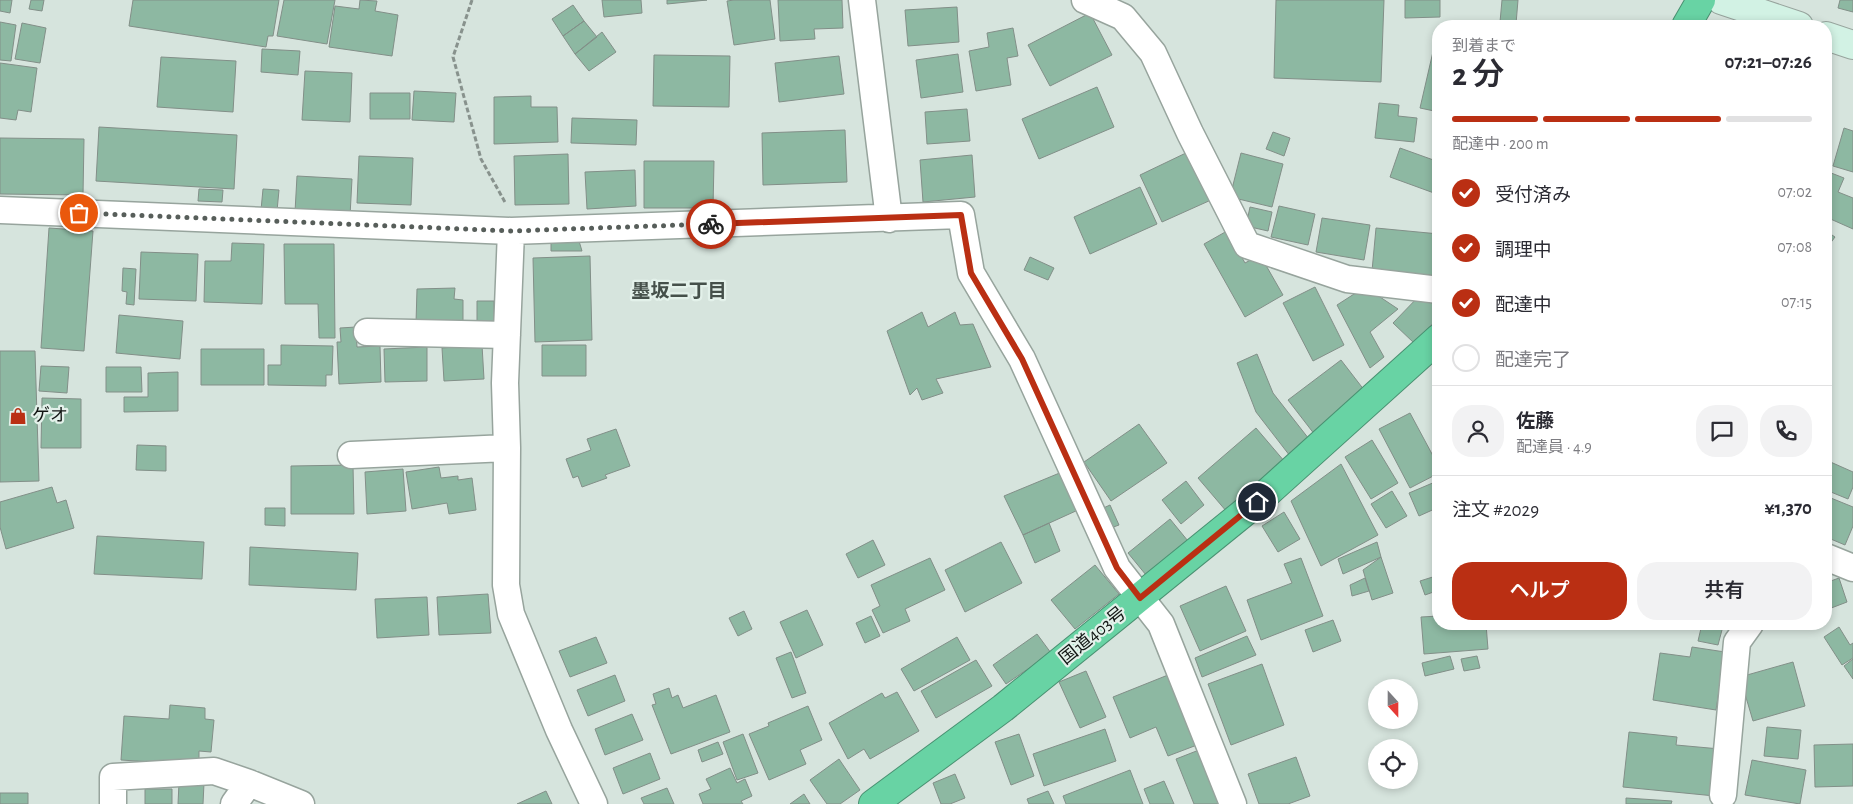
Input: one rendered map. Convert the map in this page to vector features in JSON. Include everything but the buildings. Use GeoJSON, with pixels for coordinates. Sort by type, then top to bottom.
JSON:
{"type":"FeatureCollection","features":[{"type":"Feature","properties":{"kind":"highway"},"geometry":{"type":"LineString","coordinates":[[1689,20],[1701,0]]}},
{"type":"Feature","properties":{"kind":"highway","name":"国道403号"},"geometry":{"type":"LineString","coordinates":[[873,804],[1003,708],[1257,502],[1432,344]]}},
{"type":"Feature","properties":{"kind":"street"},"geometry":{"type":"LineString","coordinates":[[862,0],[889,219]]}},
{"type":"Feature","properties":{"kind":"street"},"geometry":{"type":"LineString","coordinates":[[1085,0],[1123,17],[1153,53],[1190,134],[1247,245],[1347,279],[1432,289]]}},
{"type":"Feature","properties":{"kind":"street"},"geometry":{"type":"LineString","coordinates":[[1721,0],[1781,20]]}},
{"type":"Feature","properties":{"kind":"street"},"geometry":{"type":"LineString","coordinates":[[1832,38],[1853,45]]}},
{"type":"Feature","properties":{"kind":"street"},"geometry":{"type":"LineString","coordinates":[[0,210],[511,231],[961,215],[971,273],[1022,359],[1117,568],[1161,624],[1233,804]]}},
{"type":"Feature","properties":{"kind":"street"},"geometry":{"type":"LineString","coordinates":[[511,231],[505,383],[507,448],[506,585],[511,614],[559,730],[594,804]]}},
{"type":"Feature","properties":{"kind":"street"},"geometry":{"type":"LineString","coordinates":[[367,332],[507,335]]}},
{"type":"Feature","properties":{"kind":"street"},"geometry":{"type":"LineString","coordinates":[[351,455],[507,448]]}},
{"type":"Feature","properties":{"kind":"street"},"geometry":{"type":"LineString","coordinates":[[1832,559],[1853,568]]}},
{"type":"Feature","properties":{"kind":"street"},"geometry":{"type":"LineString","coordinates":[[1723,795],[1737,642],[1746,630]]}},
{"type":"Feature","properties":{"kind":"street"},"geometry":{"type":"LineString","coordinates":[[113,804],[113,777],[214,771],[301,804]]}},
{"type":"Feature","properties":{"kind":"street"},"geometry":{"type":"LineString","coordinates":[[234,804],[249,783]]}},
{"type":"Feature","properties":{"kind":"path"},"geometry":{"type":"LineString","coordinates":[[472,0],[453,56],[481,159],[507,206],[511,231]]}},
{"type":"Feature","properties":{"kind":"way so far"},"geometry":{"type":"LineString","coordinates":[[79,213],[511,231],[711,224]]}},
{"type":"Feature","properties":{"kind":"place","name":"ゲオ"},"geometry":{"type":"Point","coordinates":[18,416]}},
{"type":"Feature","properties":{"kind":"district","name":"墨坂二丁目"},"geometry":{"type":"Point","coordinates":[679,291]}},
{"type":"Feature","properties":{"kind":"route"},"geometry":{"type":"LineString","coordinates":[[711,224],[961,215],[971,273],[1022,359],[1117,568],[1140,598],[1257,502]]}}]}
